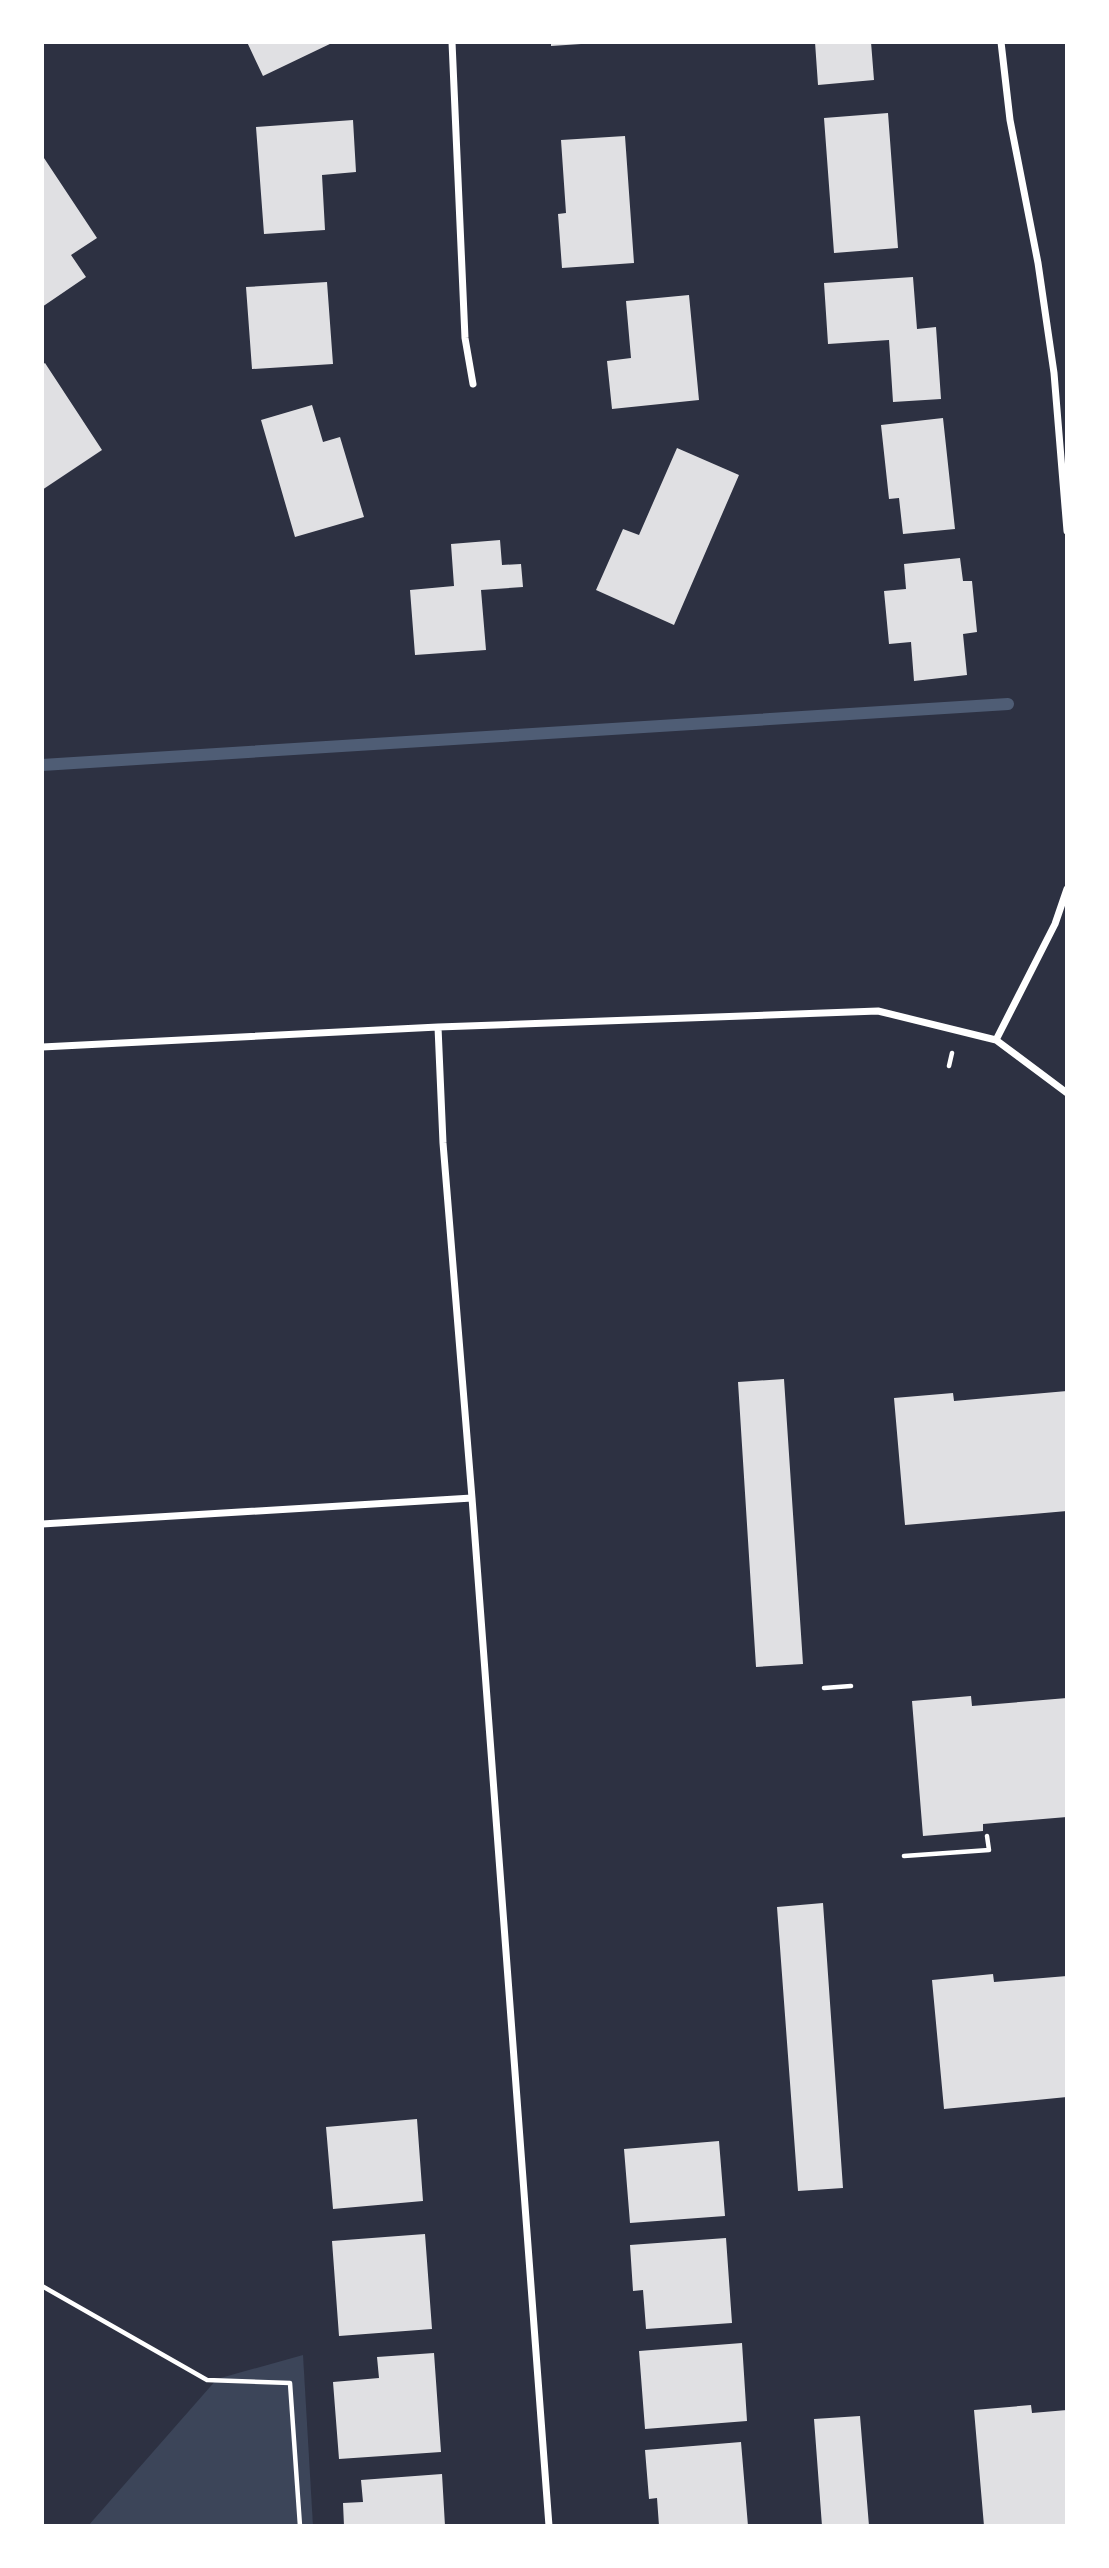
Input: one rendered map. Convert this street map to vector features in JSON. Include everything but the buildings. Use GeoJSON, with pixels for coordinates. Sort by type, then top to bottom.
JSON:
{"type":"FeatureCollection","features":[{"type":"Feature","properties":{"kind":"street"},"geometry":{"type":"LineString","coordinates":[[452,42],[465,338],[473,384]]}},
{"type":"Feature","properties":{"kind":"street"},"geometry":{"type":"LineString","coordinates":[[1001,42],[1010,120],[1038,263],[1054,373],[1067,531]]}},
{"type":"Feature","properties":{"kind":"street"},"geometry":{"type":"LineString","coordinates":[[996,1040],[1055,924],[1067,889]]}},
{"type":"Feature","properties":{"kind":"street"},"geometry":{"type":"LineString","coordinates":[[42,1047],[438,1027],[878,1011],[996,1040],[1067,1093]]}},
{"type":"Feature","properties":{"kind":"street"},"geometry":{"type":"LineString","coordinates":[[438,1027],[443,1143],[549,2526]]}},
{"type":"Feature","properties":{"kind":"street"},"geometry":{"type":"LineString","coordinates":[[42,1524],[472,1498]]}},
{"type":"Feature","properties":{"kind":"path"},"geometry":{"type":"LineString","coordinates":[[949,1066],[953,1052]]}},
{"type":"Feature","properties":{"kind":"path"},"geometry":{"type":"LineString","coordinates":[[824,1688],[851,1686]]}},
{"type":"Feature","properties":{"kind":"path"},"geometry":{"type":"LineString","coordinates":[[904,1856],[989,1850],[987,1836]]}},
{"type":"Feature","properties":{"kind":"path"},"geometry":{"type":"LineString","coordinates":[[42,2286],[207,2380],[290,2383],[300,2526]]}},
{"type":"Feature","properties":{"kind":"shaded area"},"geometry":{"type":"Polygon","coordinates":[[[303,2355],[313,2526],[88,2526],[217,2379],[303,2355]]]}},
{"type":"Feature","properties":{"kind":"waterway"},"geometry":{"type":"LineString","coordinates":[[42,765],[1008,704]]}}]}
